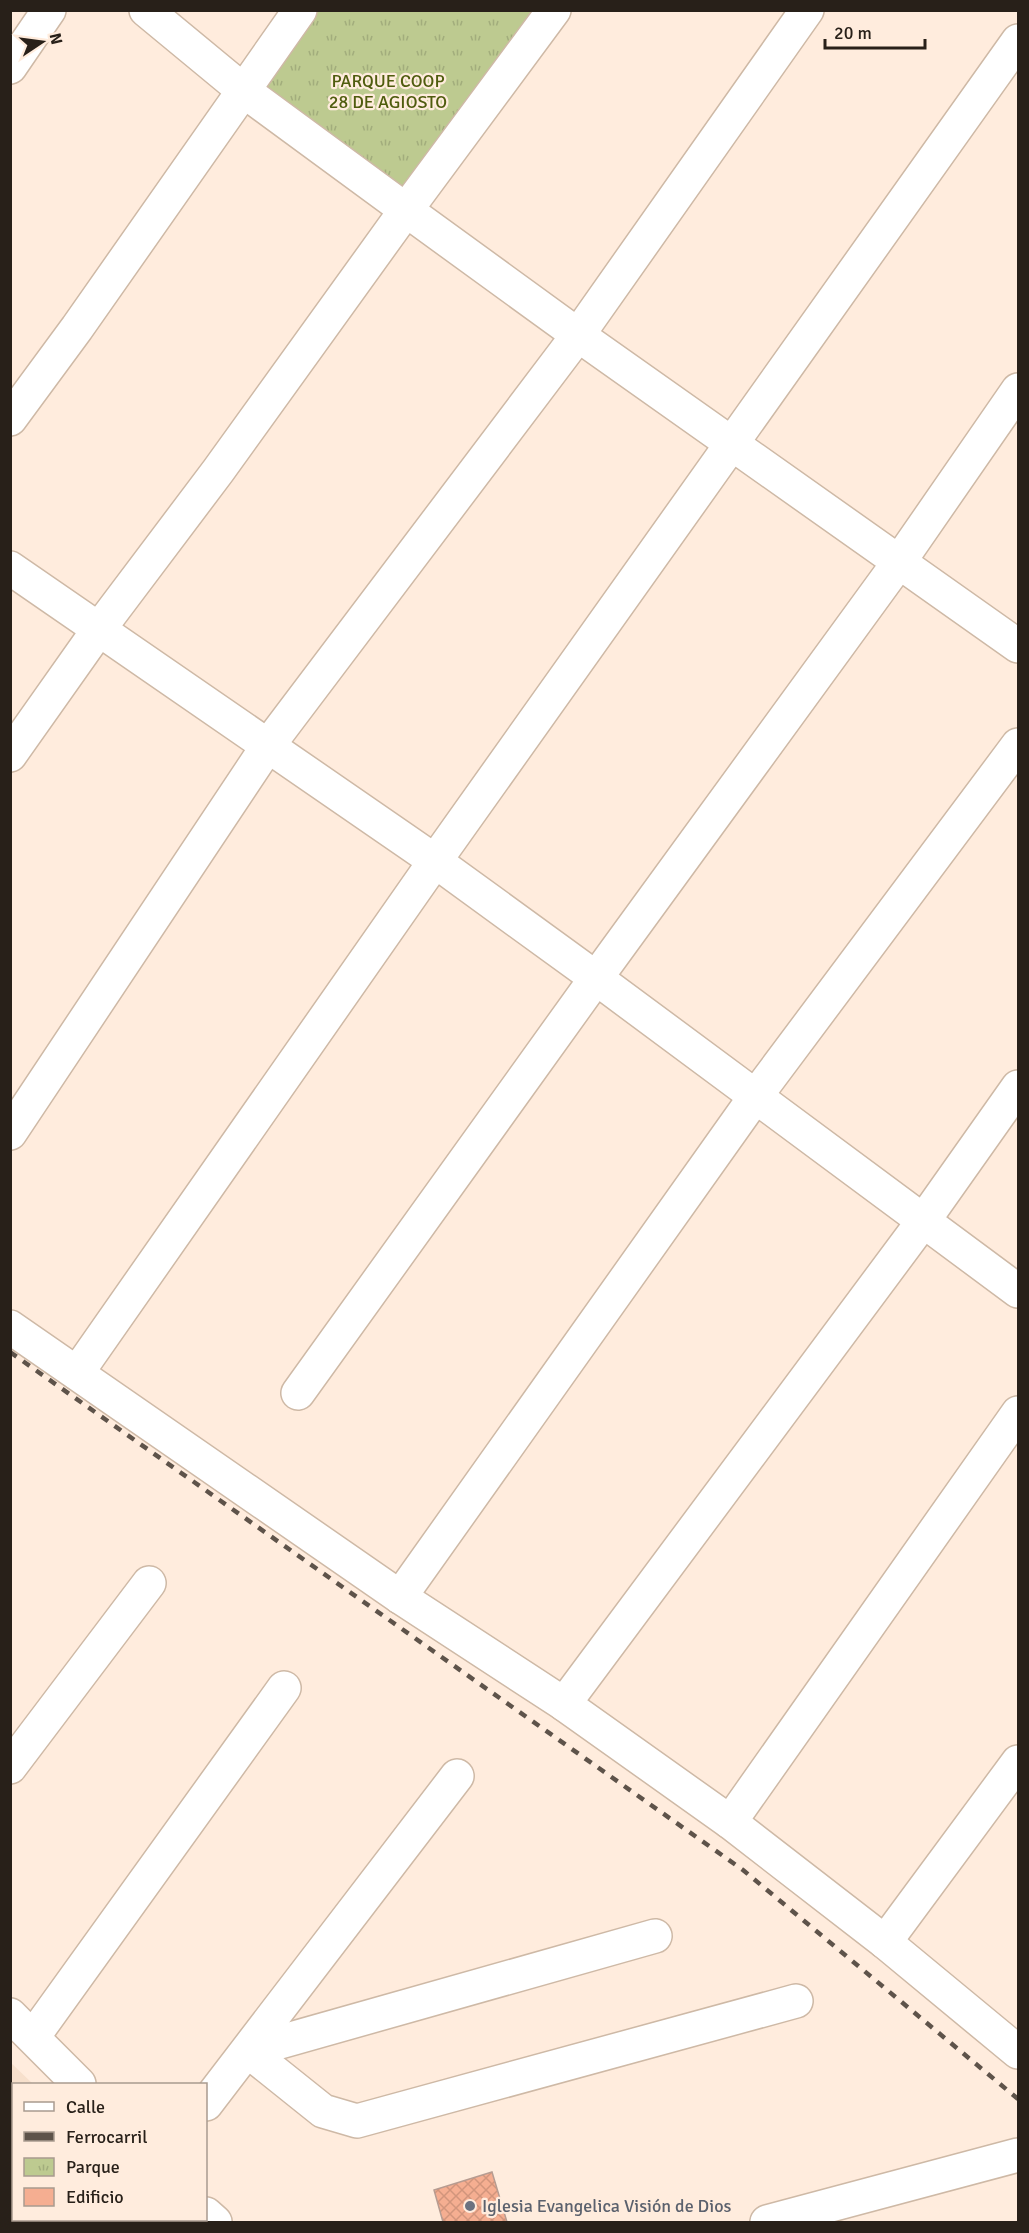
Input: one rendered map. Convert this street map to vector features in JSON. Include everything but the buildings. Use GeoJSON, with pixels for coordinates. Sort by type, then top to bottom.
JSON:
{"type":"FeatureCollection","features":[{"type":"Feature","properties":{"kind":"street"},"geometry":{"type":"LineString","coordinates":[[10,68],[49,10]]}},
{"type":"Feature","properties":{"kind":"street"},"geometry":{"type":"LineString","coordinates":[[146,10],[244,91],[406,210],[1018,646]]}},
{"type":"Feature","properties":{"kind":"street"},"geometry":{"type":"LineString","coordinates":[[10,419],[300,10]]}},
{"type":"Feature","properties":{"kind":"street"},"geometry":{"type":"LineString","coordinates":[[10,755],[99,629],[218,471],[406,210],[554,10]]}},
{"type":"Feature","properties":{"kind":"street"},"geometry":{"type":"LineString","coordinates":[[10,1133],[267,747],[578,334],[807,10]]}},
{"type":"Feature","properties":{"kind":"street"},"geometry":{"type":"LineString","coordinates":[[77,1373],[435,861],[1018,41]]}},
{"type":"Feature","properties":{"kind":"street"},"geometry":{"type":"LineString","coordinates":[[298,1393],[899,562],[1018,390]]}},
{"type":"Feature","properties":{"kind":"street"},"geometry":{"type":"LineString","coordinates":[[10,568],[435,861],[924,1220],[1018,1292]]}},
{"type":"Feature","properties":{"kind":"street"},"geometry":{"type":"LineString","coordinates":[[400,1597],[755,1097],[1018,745]]}},
{"type":"Feature","properties":{"kind":"street"},"geometry":{"type":"LineString","coordinates":[[564,1704],[924,1220],[1018,1087]]}},
{"type":"Feature","properties":{"kind":"street"},"geometry":{"type":"LineString","coordinates":[[10,1327],[400,1597],[564,1704],[730,1822],[885,1942],[1018,2052]]}},
{"type":"Feature","properties":{"kind":"street"},"geometry":{"type":"LineString","coordinates":[[730,1822],[1018,1413]]}},
{"type":"Feature","properties":{"kind":"street"},"geometry":{"type":"LineString","coordinates":[[10,1767],[149,1583]]}},
{"type":"Feature","properties":{"kind":"street"},"geometry":{"type":"LineString","coordinates":[[77,2083],[22,2026],[285,1688]]}},
{"type":"Feature","properties":{"kind":"street"},"geometry":{"type":"LineString","coordinates":[[885,1942],[1018,1762]]}},
{"type":"Feature","properties":{"kind":"street"},"geometry":{"type":"LineString","coordinates":[[207,2103],[457,1776]]}},
{"type":"Feature","properties":{"kind":"street"},"geometry":{"type":"LineString","coordinates":[[248,2051],[655,1936]]}},
{"type":"Feature","properties":{"kind":"street"},"geometry":{"type":"LineString","coordinates":[[248,2051],[323,2111],[357,2121],[796,2001]]}},
{"type":"Feature","properties":{"kind":"street"},"geometry":{"type":"LineString","coordinates":[[767,2223],[1018,2155]]}},
{"type":"Feature","properties":{"kind":"shaded area"},"geometry":{"type":"Polygon","coordinates":[[[10,2062],[32,2083],[12,2083],[12,2221],[150,2221],[11,2222],[10,2062]]]}},
{"type":"Feature","properties":{"kind":"green space","name":"PARQUE COOP 28 DE AGIOSTO"},"geometry":{"type":"Polygon","coordinates":[[[302,11],[551,11],[407,206],[248,88],[302,11]]]}},
{"type":"Feature","properties":{"kind":"railway"},"geometry":{"type":"LineString","coordinates":[[10,1352],[743,1870],[1018,2099]]}},
{"type":"Feature","properties":{"kind":"place","name":"Iglesia Evangelica Visión de Dios"},"geometry":{"type":"Point","coordinates":[470,2206]}}]}
